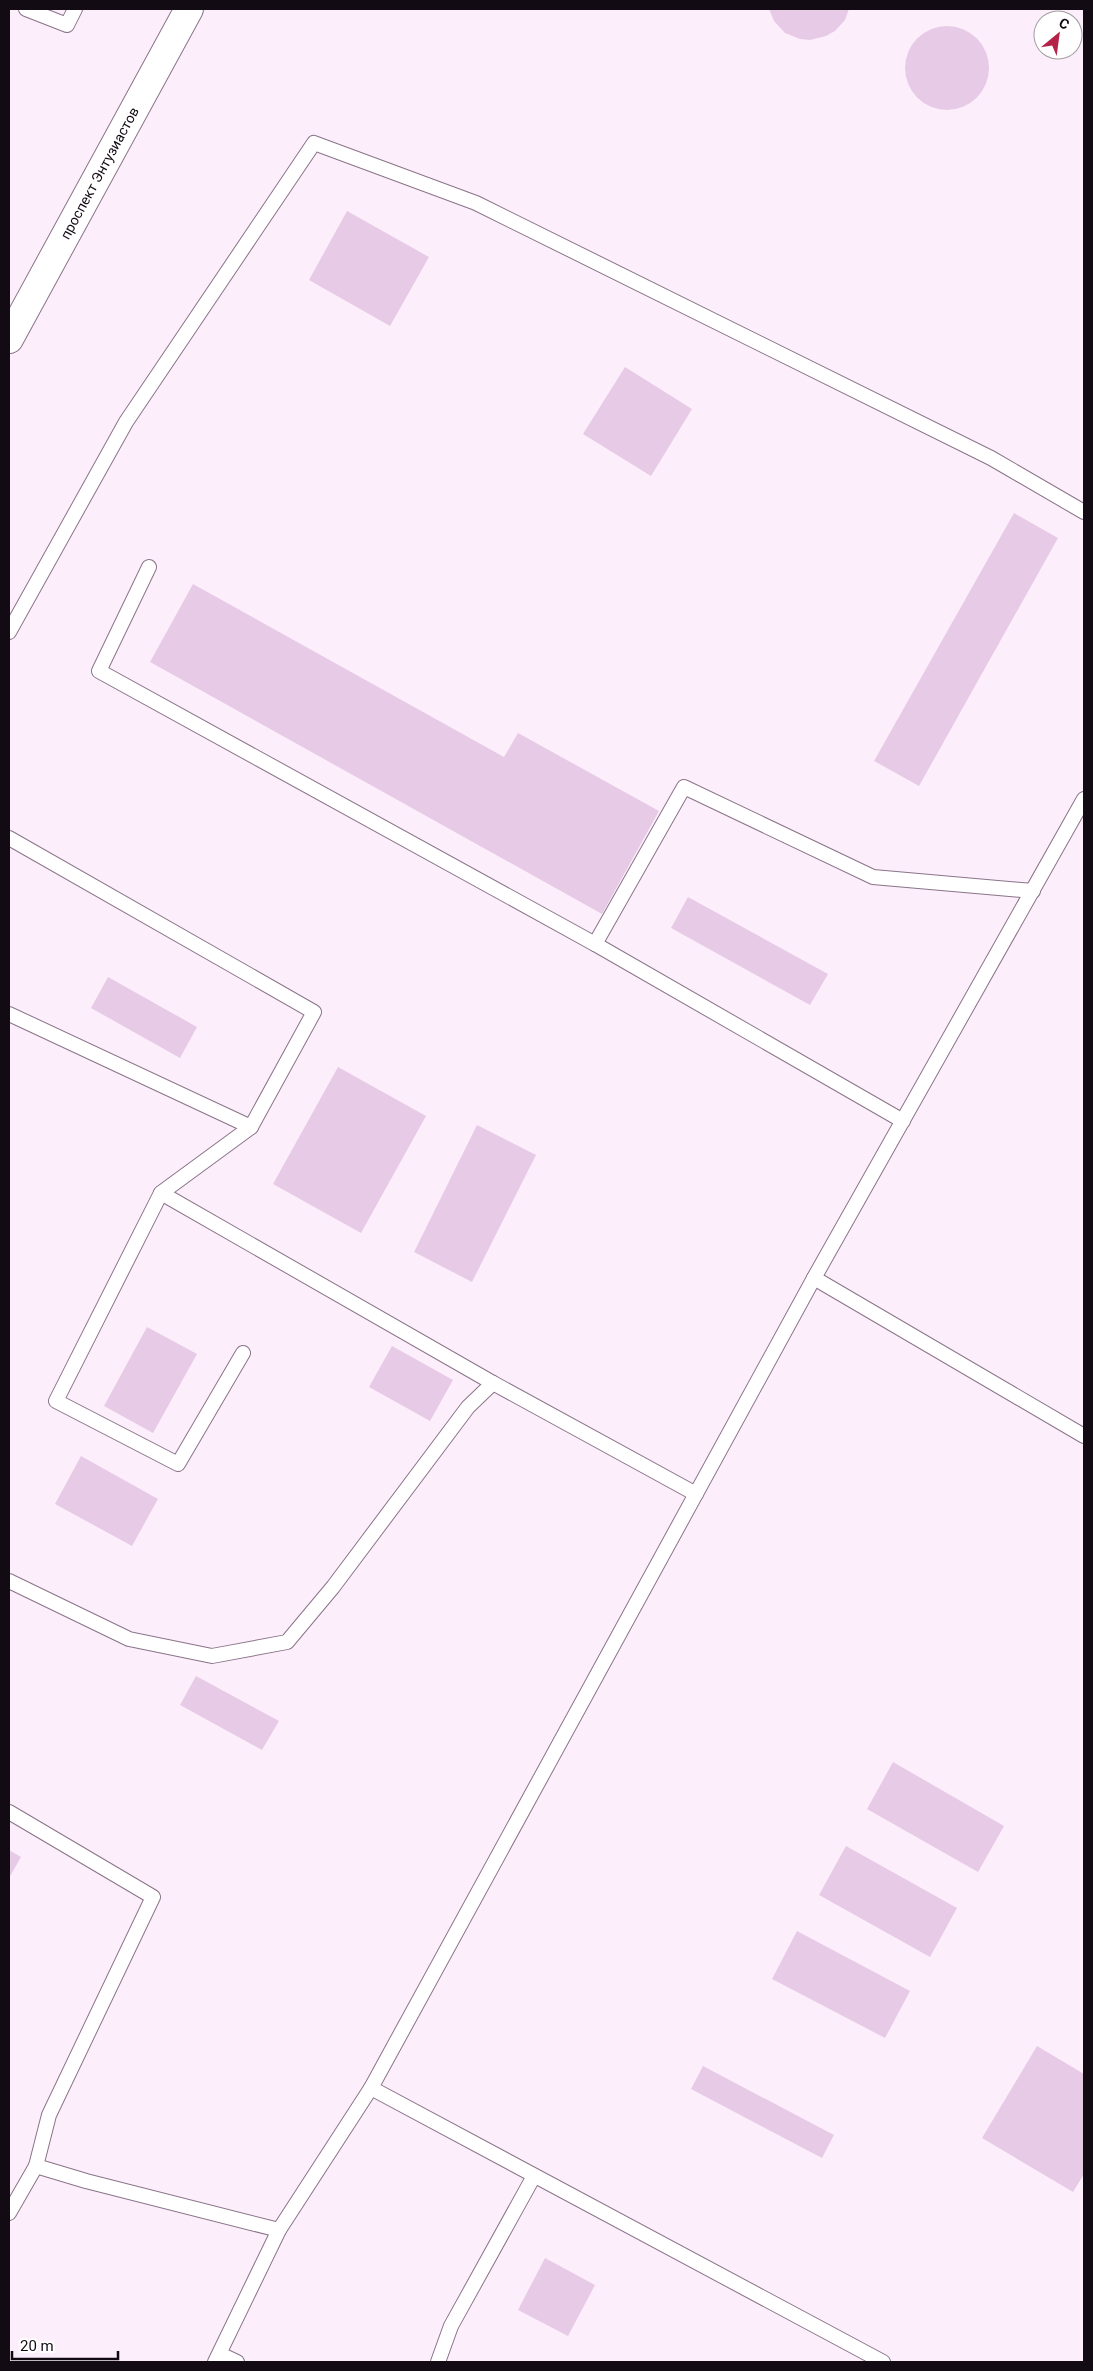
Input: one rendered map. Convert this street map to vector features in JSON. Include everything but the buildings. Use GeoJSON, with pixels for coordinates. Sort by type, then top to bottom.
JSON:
{"type":"FeatureCollection","features":[{"type":"Feature","properties":{"kind":"street","name":"проспект Энтузиастов"},"geometry":{"type":"LineString","coordinates":[[12,323],[189,9]]}},
{"type":"Feature","properties":{"kind":"lane"},"geometry":{"type":"LineString","coordinates":[[26,9],[67,26],[75,9]]}},
{"type":"Feature","properties":{"kind":"lane"},"geometry":{"type":"LineString","coordinates":[[9,632],[126,422],[314,144],[476,203],[991,458],[1084,512]]}},
{"type":"Feature","properties":{"kind":"lane"},"geometry":{"type":"LineString","coordinates":[[149,567],[98,671],[595,944],[903,1121]]}},
{"type":"Feature","properties":{"kind":"lane"},"geometry":{"type":"LineString","coordinates":[[595,944],[684,787],[873,877],[1032,891]]}},
{"type":"Feature","properties":{"kind":"lane"},"geometry":{"type":"LineString","coordinates":[[237,2362],[218,2358],[279,2230],[371,2088],[814,1278],[1084,799]]}},
{"type":"Feature","properties":{"kind":"lane"},"geometry":{"type":"LineString","coordinates":[[9,838],[314,1012],[251,1127],[161,1193],[56,1401],[178,1464],[243,1353]]}},
{"type":"Feature","properties":{"kind":"lane"},"geometry":{"type":"LineString","coordinates":[[9,1014],[251,1127]]}},
{"type":"Feature","properties":{"kind":"lane"},"geometry":{"type":"LineString","coordinates":[[161,1193],[493,1383],[696,1494]]}},
{"type":"Feature","properties":{"kind":"lane"},"geometry":{"type":"LineString","coordinates":[[814,1278],[1084,1436]]}},
{"type":"Feature","properties":{"kind":"lane"},"geometry":{"type":"LineString","coordinates":[[9,1581],[129,1639],[212,1656],[287,1642],[333,1587],[468,1407],[493,1383]]}},
{"type":"Feature","properties":{"kind":"lane"},"geometry":{"type":"LineString","coordinates":[[9,1812],[153,1897],[49,2115],[36,2166],[9,2213]]}},
{"type":"Feature","properties":{"kind":"lane"},"geometry":{"type":"LineString","coordinates":[[371,2088],[884,2362]]}},
{"type":"Feature","properties":{"kind":"lane"},"geometry":{"type":"LineString","coordinates":[[36,2166],[86,2181],[279,2230]]}},
{"type":"Feature","properties":{"kind":"lane"},"geometry":{"type":"LineString","coordinates":[[438,2362],[451,2326],[534,2176]]}}]}
